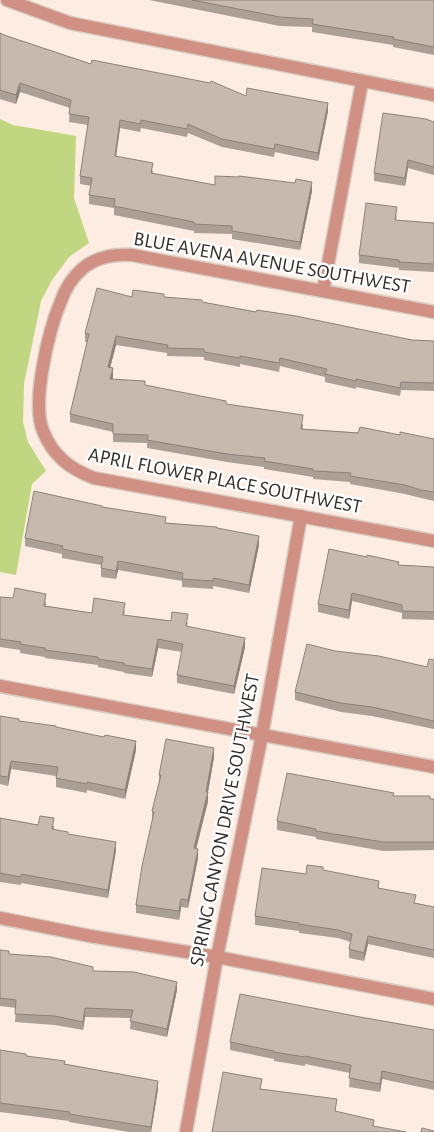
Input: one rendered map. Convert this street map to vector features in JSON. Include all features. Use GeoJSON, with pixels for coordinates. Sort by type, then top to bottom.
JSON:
{"type":"FeatureCollection","features":[{"type":"Feature","properties":{"kind":"street"},"geometry":{"type":"LineString","coordinates":[[7,0],[70,23],[434,95]]}},
{"type":"Feature","properties":{"kind":"street"},"geometry":{"type":"LineString","coordinates":[[323,291],[362,82]]}},
{"type":"Feature","properties":{"kind":"street","name":"BLUE AVENA AVENUE SOUTHWEST"},"geometry":{"type":"LineString","coordinates":[[45,356],[61,300],[70,282],[83,268],[116,254],[132,255],[434,312]]}},
{"type":"Feature","properties":{"kind":"street","name":"APRIL FLOWER PLACE SOUTHWEST"},"geometry":{"type":"LineString","coordinates":[[45,356],[38,400],[42,430],[54,451],[75,471],[94,478],[434,540]]}},
{"type":"Feature","properties":{"kind":"street","name":"SPRING CANYON DRIVE SOUTHWEST"},"geometry":{"type":"LineString","coordinates":[[186,1132],[217,957],[262,734],[301,516]]}},
{"type":"Feature","properties":{"kind":"street"},"geometry":{"type":"LineString","coordinates":[[0,686],[434,766]]}},
{"type":"Feature","properties":{"kind":"street"},"geometry":{"type":"LineString","coordinates":[[0,918],[434,999]]}},
{"type":"Feature","properties":{"kind":"green space"},"geometry":{"type":"Polygon","coordinates":[[[0,119],[13,125],[76,136],[74,198],[89,243],[69,257],[52,280],[41,301],[24,384],[23,422],[28,442],[46,471],[32,484],[16,575],[0,572],[0,119]]]}},
{"type":"Feature","properties":{"kind":"building"},"geometry":{"type":"Polygon","coordinates":[[[192,0],[434,0],[434,47],[393,39],[394,37],[312,24],[313,19],[280,17],[192,0]]]}},
{"type":"Feature","properties":{"kind":"building"},"geometry":{"type":"Polygon","coordinates":[[[0,33],[91,64],[92,60],[210,83],[211,81],[246,96],[247,88],[328,103],[318,153],[275,144],[274,149],[222,139],[188,124],[187,129],[141,120],[140,124],[120,120],[115,156],[153,163],[151,173],[215,185],[215,176],[239,176],[295,183],[296,179],[312,182],[300,242],[232,231],[232,226],[194,224],[194,222],[114,206],[115,199],[89,195],[92,178],[80,176],[89,117],[69,114],[71,100],[20,83],[16,95],[0,90],[0,33]]]}},
{"type":"Feature","properties":{"kind":"building"},"geometry":{"type":"Polygon","coordinates":[[[383,113],[426,119],[434,122],[434,167],[408,160],[405,178],[374,173],[383,113]]]}},
{"type":"Feature","properties":{"kind":"building"},"geometry":{"type":"Polygon","coordinates":[[[366,203],[397,207],[395,220],[434,223],[434,264],[399,262],[399,260],[359,255],[366,203]]]}},
{"type":"Feature","properties":{"kind":"building"},"geometry":{"type":"Polygon","coordinates":[[[97,288],[132,297],[133,290],[164,294],[164,297],[202,300],[202,302],[256,312],[257,310],[296,316],[412,340],[434,341],[434,383],[401,382],[400,388],[325,374],[327,369],[280,358],[279,363],[240,356],[240,358],[204,352],[204,349],[167,348],[168,345],[116,336],[108,367],[113,368],[110,379],[145,381],[145,385],[226,401],[226,404],[303,415],[301,429],[358,433],[360,427],[434,439],[434,492],[350,476],[351,473],[313,471],[313,469],[264,461],[265,458],[227,454],[147,440],[148,435],[113,434],[113,424],[70,414],[89,334],[85,333],[97,288]]]}},
{"type":"Feature","properties":{"kind":"building"},"geometry":{"type":"Polygon","coordinates":[[[34,491],[102,507],[166,517],[165,523],[217,527],[259,536],[249,585],[213,578],[213,581],[182,579],[183,573],[118,561],[116,571],[101,568],[103,557],[62,549],[63,546],[25,538],[34,491]]]}},
{"type":"Feature","properties":{"kind":"building"},"geometry":{"type":"Polygon","coordinates":[[[329,549],[399,562],[398,565],[434,567],[434,612],[402,611],[402,605],[352,593],[349,610],[318,604],[329,549]]]}},
{"type":"Feature","properties":{"kind":"building"},"geometry":{"type":"Polygon","coordinates":[[[15,588],[46,594],[44,606],[92,613],[94,598],[125,603],[123,615],[171,621],[172,612],[188,614],[186,626],[245,638],[234,686],[177,675],[183,644],[158,639],[152,669],[124,665],[124,663],[98,659],[98,657],[45,650],[45,648],[20,644],[21,642],[0,639],[0,597],[13,598],[15,588]]]}},
{"type":"Feature","properties":{"kind":"building"},"geometry":{"type":"Polygon","coordinates":[[[307,644],[335,651],[379,656],[427,667],[429,659],[434,660],[434,721],[295,692],[307,644]]]}},
{"type":"Feature","properties":{"kind":"building"},"geometry":{"type":"Polygon","coordinates":[[[0,716],[104,737],[105,735],[136,741],[125,790],[56,778],[58,767],[11,761],[8,777],[0,776],[0,716]]]}},
{"type":"Feature","properties":{"kind":"building"},"geometry":{"type":"Polygon","coordinates":[[[166,739],[214,748],[206,792],[208,792],[194,848],[198,849],[188,900],[181,899],[179,911],[136,905],[166,739]]]}},
{"type":"Feature","properties":{"kind":"building"},"geometry":{"type":"Polygon","coordinates":[[[287,773],[394,793],[393,796],[430,796],[430,799],[434,799],[434,842],[383,842],[316,831],[316,829],[277,821],[287,773]]]}},
{"type":"Feature","properties":{"kind":"building"},"geometry":{"type":"Polygon","coordinates":[[[40,816],[54,818],[52,829],[68,832],[68,834],[116,842],[108,890],[21,874],[21,877],[0,873],[0,818],[38,825],[40,816]]]}},
{"type":"Feature","properties":{"kind":"building"},"geometry":{"type":"Polygon","coordinates":[[[307,865],[323,867],[323,870],[379,881],[378,888],[416,895],[414,903],[434,907],[434,950],[368,936],[364,953],[349,949],[352,934],[255,916],[262,868],[306,874],[307,865]]]}},
{"type":"Feature","properties":{"kind":"building"},"geometry":{"type":"Polygon","coordinates":[[[0,950],[9,951],[9,954],[51,957],[93,967],[93,971],[134,972],[177,982],[167,1029],[130,1021],[133,1010],[85,1008],[83,1022],[55,1016],[15,1014],[16,1000],[0,998],[0,950]]]}},
{"type":"Feature","properties":{"kind":"building"},"geometry":{"type":"Polygon","coordinates":[[[240,994],[434,1030],[434,1082],[382,1071],[380,1084],[349,1078],[351,1065],[274,1052],[230,1042],[240,994]]]}},
{"type":"Feature","properties":{"kind":"building"},"geometry":{"type":"Polygon","coordinates":[[[0,1050],[26,1054],[26,1056],[65,1061],[64,1064],[158,1081],[151,1127],[69,1114],[70,1112],[0,1103],[0,1050]]]}},
{"type":"Feature","properties":{"kind":"building"},"geometry":{"type":"Polygon","coordinates":[[[223,1072],[262,1079],[260,1089],[337,1099],[335,1111],[374,1120],[373,1126],[406,1132],[212,1132],[223,1072]]]}},
{"type":"Feature","properties":{"kind":"building"},"geometry":{"type":"Polygon","coordinates":[[[422,1128],[434,1131],[434,1132],[421,1132],[422,1128]]]}}]}
